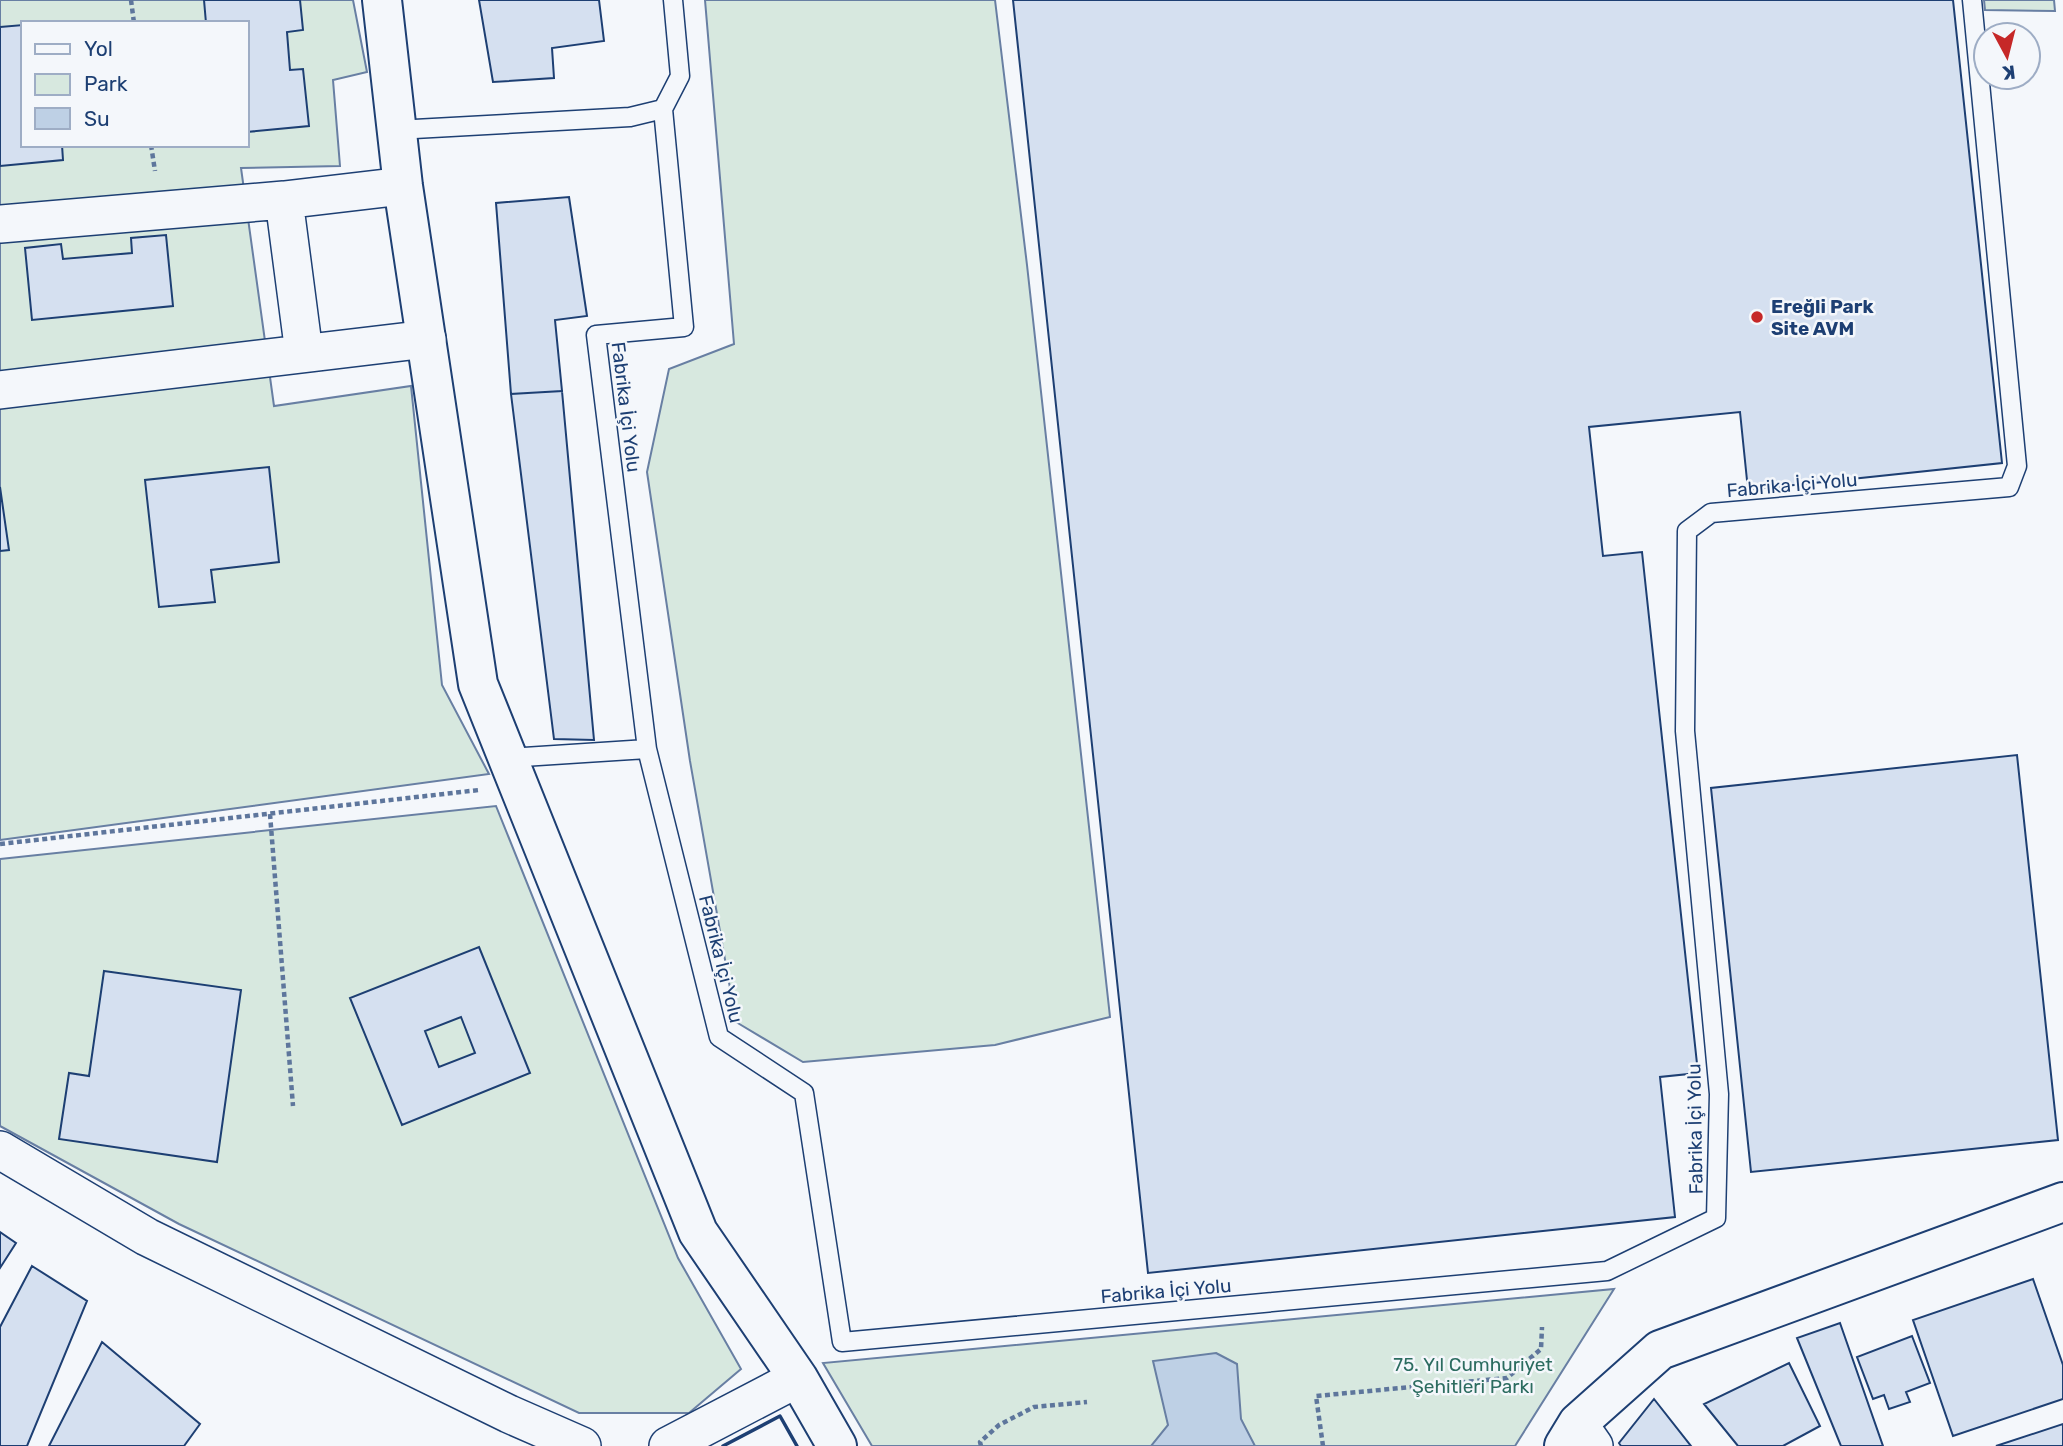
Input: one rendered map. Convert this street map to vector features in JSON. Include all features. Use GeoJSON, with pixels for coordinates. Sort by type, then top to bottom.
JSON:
{"type":"FeatureCollection","features":[{"type":"Feature","properties":{"kind":"main road"},"geometry":{"type":"LineString","coordinates":[[382,0],[403,186],[478,684],[698,1232],[797,1378],[837,1446]]}},
{"type":"Feature","properties":{"kind":"main road"},"geometry":{"type":"LineString","coordinates":[[1578,1438],[1660,1350],[2063,1202]]}},
{"type":"Feature","properties":{"kind":"street"},"geometry":{"type":"LineString","coordinates":[[0,224],[284,200],[403,186]]}},
{"type":"Feature","properties":{"kind":"street"},"geometry":{"type":"LineString","coordinates":[[284,200],[304,354]]}},
{"type":"Feature","properties":{"kind":"street"},"geometry":{"type":"LineString","coordinates":[[0,390],[428,339]]}},
{"type":"Feature","properties":{"kind":"street"},"geometry":{"type":"LineString","coordinates":[[0,1150],[147,1237],[509,1414],[582,1446]]}},
{"type":"Feature","properties":{"kind":"street"},"geometry":{"type":"LineString","coordinates":[[668,1446],[797,1378]]}},
{"type":"Feature","properties":{"kind":"lane"},"geometry":{"type":"LineString","coordinates":[[396,130],[631,117],[663,109],[680,76],[673,0]]}},
{"type":"Feature","properties":{"kind":"lane","name":"Fabrika İçi Yolu"},"geometry":{"type":"LineString","coordinates":[[663,109],[684,327],[596,335],[647,748],[719,1037],[804,1093],[842,1342],[1607,1271],[1716,1218],[1719,1094],[1685,731],[1687,531],[1711,513],[2008,487],[2017,467],[1972,0]]}},
{"type":"Feature","properties":{"kind":"lane"},"geometry":{"type":"LineString","coordinates":[[513,772],[647,748]]}},
{"type":"Feature","properties":{"kind":"path"},"geometry":{"type":"LineString","coordinates":[[131,0],[134,21]]}},
{"type":"Feature","properties":{"kind":"path"},"geometry":{"type":"LineString","coordinates":[[0,844],[270,814],[513,772]]}},
{"type":"Feature","properties":{"kind":"path"},"geometry":{"type":"LineString","coordinates":[[270,814],[293,1107]]}},
{"type":"Feature","properties":{"kind":"path"},"geometry":{"type":"LineString","coordinates":[[1323,1446],[1316,1396],[1507,1378],[1541,1349],[1542,1327]]}},
{"type":"Feature","properties":{"kind":"path"},"geometry":{"type":"LineString","coordinates":[[981,1446],[980,1442],[999,1425],[1034,1407],[1087,1402]]}},
{"type":"Feature","properties":{"kind":"green space"},"geometry":{"type":"Polygon","coordinates":[[[0,0],[353,0],[367,72],[333,80],[340,166],[241,168],[274,406],[411,386],[442,685],[489,774],[0,840],[0,0]]]}},
{"type":"Feature","properties":{"kind":"green space"},"geometry":{"type":"Polygon","coordinates":[[[705,0],[995,0],[1110,1017],[995,1045],[803,1062],[736,1022],[690,761],[647,472],[669,369],[734,344],[705,0]]]}},
{"type":"Feature","properties":{"kind":"green space"},"geometry":{"type":"Polygon","coordinates":[[[1984,0],[2054,0],[2055,11],[1985,10],[1984,0]]]}},
{"type":"Feature","properties":{"kind":"green space"},"geometry":{"type":"Polygon","coordinates":[[[496,806],[678,1258],[741,1369],[689,1413],[579,1413],[179,1224],[0,1126],[0,859],[496,806]]]}},
{"type":"Feature","properties":{"kind":"green space","name":"75. Yıl Cumhuriyet Şehitleri Parkı"},"geometry":{"type":"Polygon","coordinates":[[[1614,1289],[1515,1446],[872,1446],[823,1363],[1614,1289]]]}},
{"type":"Feature","properties":{"kind":"water"},"geometry":{"type":"Polygon","coordinates":[[[1216,1353],[1237,1364],[1241,1419],[1255,1446],[1151,1446],[1168,1425],[1153,1361],[1216,1353]]]}},
{"type":"Feature","properties":{"kind":"building"},"geometry":{"type":"Polygon","coordinates":[[[204,0],[300,0],[303,30],[287,32],[290,70],[303,69],[309,126],[248,132],[248,21],[206,21],[204,0]]]}},
{"type":"Feature","properties":{"kind":"building"},"geometry":{"type":"Polygon","coordinates":[[[479,0],[599,0],[604,41],[552,48],[554,78],[493,82],[479,0]]]}},
{"type":"Feature","properties":{"kind":"building"},"geometry":{"type":"Polygon","coordinates":[[[1013,0],[1953,0],[2002,463],[1748,490],[1740,412],[1589,427],[1603,556],[1642,552],[1698,1073],[1660,1077],[1675,1217],[1148,1273],[1013,0]]]}},
{"type":"Feature","properties":{"kind":"building"},"geometry":{"type":"Polygon","coordinates":[[[21,25],[21,147],[62,147],[63,160],[0,166],[0,27],[21,25]]]}},
{"type":"Feature","properties":{"kind":"building"},"geometry":{"type":"Polygon","coordinates":[[[569,197],[587,316],[555,320],[562,391],[511,394],[496,203],[569,197]]]}},
{"type":"Feature","properties":{"kind":"building"},"geometry":{"type":"Polygon","coordinates":[[[166,235],[173,306],[32,320],[25,248],[61,244],[63,259],[132,253],[131,238],[166,235]]]}},
{"type":"Feature","properties":{"kind":"building"},"geometry":{"type":"Polygon","coordinates":[[[562,391],[594,740],[554,739],[511,394],[562,391]]]}},
{"type":"Feature","properties":{"kind":"building"},"geometry":{"type":"Polygon","coordinates":[[[269,467],[279,562],[211,570],[215,602],[159,607],[145,480],[269,467]]]}},
{"type":"Feature","properties":{"kind":"building"},"geometry":{"type":"Polygon","coordinates":[[[0,487],[9,550],[0,551],[0,487]]]}},
{"type":"Feature","properties":{"kind":"building"},"geometry":{"type":"Polygon","coordinates":[[[2017,755],[2058,1140],[1751,1172],[1711,788],[2017,755]]]}},
{"type":"Feature","properties":{"kind":"building"},"geometry":{"type":"Polygon","coordinates":[[[479,947],[530,1073],[402,1125],[350,998],[479,947]],[[461,1017],[425,1031],[439,1067],[475,1053],[461,1017]]]}},
{"type":"Feature","properties":{"kind":"building"},"geometry":{"type":"Polygon","coordinates":[[[104,971],[241,990],[217,1162],[59,1139],[69,1073],[89,1076],[104,971]]]}},
{"type":"Feature","properties":{"kind":"building"},"geometry":{"type":"Polygon","coordinates":[[[0,1232],[16,1243],[0,1268],[0,1232]]]}},
{"type":"Feature","properties":{"kind":"building"},"geometry":{"type":"Polygon","coordinates":[[[32,1266],[87,1301],[27,1446],[0,1446],[0,1327],[32,1266]]]}},
{"type":"Feature","properties":{"kind":"building"},"geometry":{"type":"Polygon","coordinates":[[[2033,1279],[2063,1365],[2063,1399],[1953,1436],[1913,1320],[2033,1279]]]}},
{"type":"Feature","properties":{"kind":"building"},"geometry":{"type":"Polygon","coordinates":[[[1840,1323],[1883,1446],[1841,1446],[1797,1338],[1840,1323]]]}},
{"type":"Feature","properties":{"kind":"building"},"geometry":{"type":"Polygon","coordinates":[[[1912,1336],[1930,1383],[1906,1392],[1910,1402],[1889,1409],[1884,1395],[1873,1399],[1857,1357],[1912,1336]]]}},
{"type":"Feature","properties":{"kind":"building"},"geometry":{"type":"Polygon","coordinates":[[[102,1342],[200,1424],[184,1446],[49,1446],[102,1342]]]}},
{"type":"Feature","properties":{"kind":"building"},"geometry":{"type":"Polygon","coordinates":[[[1789,1363],[1820,1426],[1783,1446],[1738,1446],[1704,1404],[1789,1363]]]}},
{"type":"Feature","properties":{"kind":"building"},"geometry":{"type":"Polygon","coordinates":[[[1654,1399],[1691,1446],[1621,1446],[1619,1443],[1654,1399]]]}},
{"type":"Feature","properties":{"kind":"building"},"geometry":{"type":"Polygon","coordinates":[[[2063,1424],[2063,1446],[1996,1446],[2063,1424]]]}},
{"type":"Feature","properties":{"kind":"wall"},"geometry":{"type":"LineString","coordinates":[[723,1446],[780,1416],[797,1446]]}},
{"type":"Feature","properties":{"kind":"place","name":"Ereğli Park Site AVM"},"geometry":{"type":"Point","coordinates":[1757,317]}}]}
